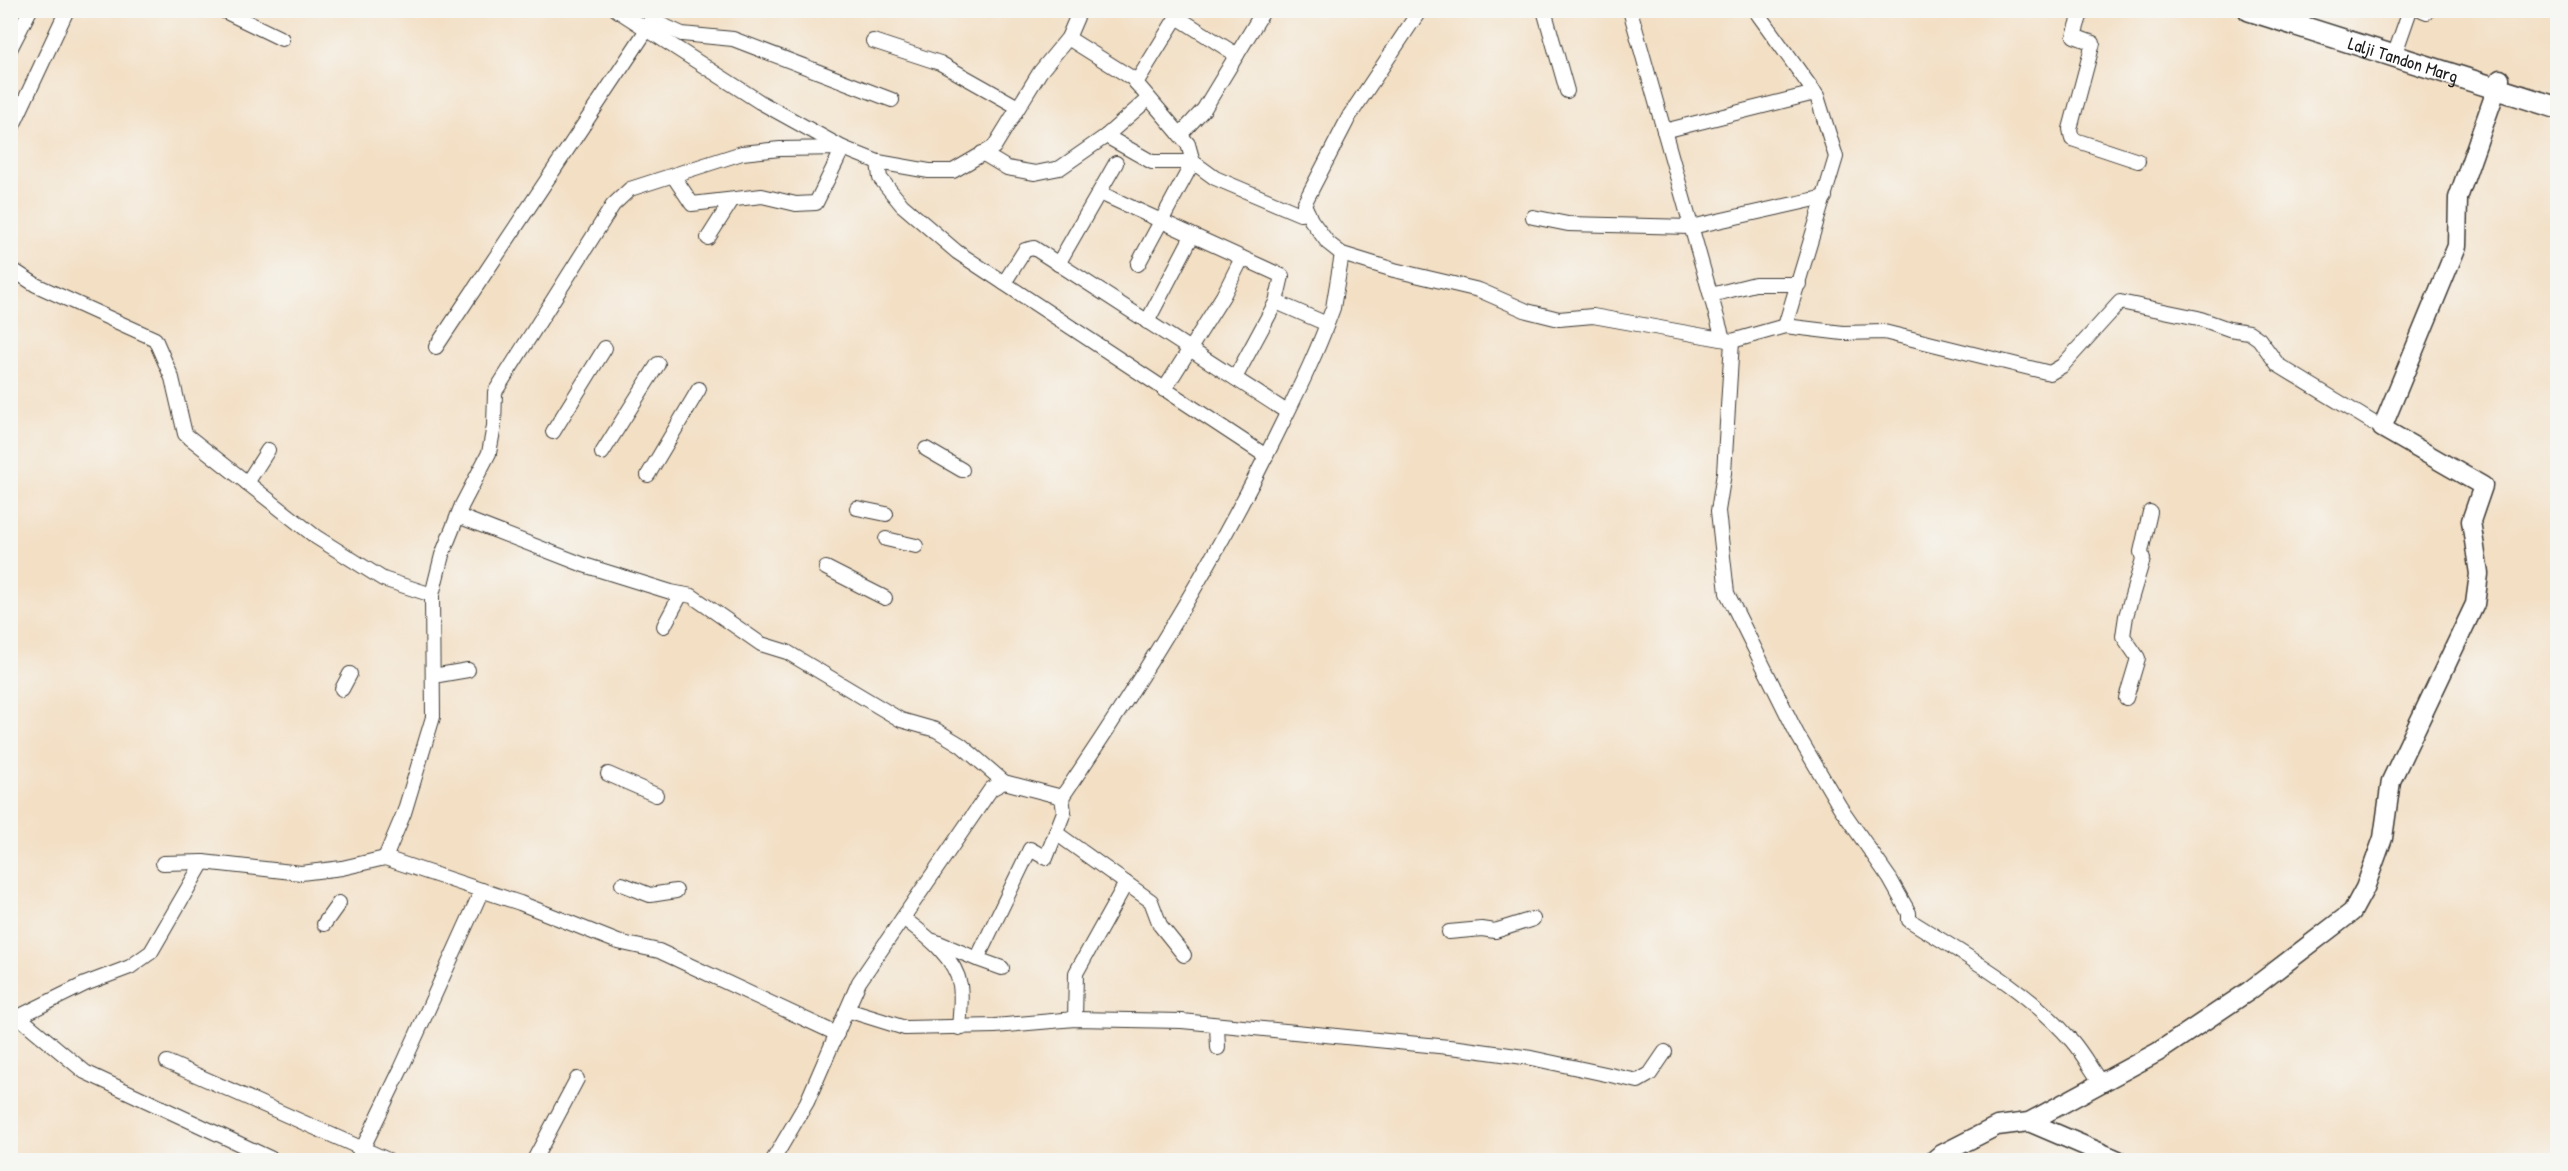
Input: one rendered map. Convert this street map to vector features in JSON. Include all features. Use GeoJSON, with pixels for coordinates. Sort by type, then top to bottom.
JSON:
{"type":"FeatureCollection","features":[{"type":"Feature","properties":{"kind":"main road","name":"Lalji Tandon Marg"},"geometry":{"type":"LineString","coordinates":[[2248,10],[2396,51],[2499,84],[2558,99]]}},
{"type":"Feature","properties":{"kind":"main road","name":"Lalji Tandon Marg"},"geometry":{"type":"LineString","coordinates":[[2286,10],[2396,51]]}},
{"type":"Feature","properties":{"kind":"main road","name":"Lalji Tandon Marg"},"geometry":{"type":"LineString","coordinates":[[2499,84],[2558,108]]}},
{"type":"Feature","properties":{"kind":"street"},"geometry":{"type":"LineString","coordinates":[[10,49],[30,10]]}},
{"type":"Feature","properties":{"kind":"street"},"geometry":{"type":"LineString","coordinates":[[10,132],[67,10]]}},
{"type":"Feature","properties":{"kind":"street"},"geometry":{"type":"LineString","coordinates":[[222,10],[282,39]]}},
{"type":"Feature","properties":{"kind":"street"},"geometry":{"type":"LineString","coordinates":[[617,10],[651,19],[682,34],[733,39],[892,100]]}},
{"type":"Feature","properties":{"kind":"street"},"geometry":{"type":"LineString","coordinates":[[651,19],[760,102],[843,148],[878,162],[929,171],[953,171],[994,147],[1040,72],[1068,38],[1080,10]]}},
{"type":"Feature","properties":{"kind":"street"},"geometry":{"type":"LineString","coordinates":[[1180,135],[1204,109],[1264,10]]}},
{"type":"Feature","properties":{"kind":"street"},"geometry":{"type":"LineString","coordinates":[[1420,10],[1350,115],[1304,204],[1328,243],[1342,254],[1394,270],[1479,290],[1527,310],[1559,319],[1593,316],[1728,340],[1785,326],[1831,332],[1884,332],[2050,372],[2062,366],[2120,302],[2198,318],[2229,329],[2249,332],[2259,339],[2278,365],[2483,486],[2471,521],[2479,574],[2475,604],[2391,781],[2383,838],[2366,888],[2352,912],[2248,991],[2158,1052],[2029,1122],[1997,1126],[1940,1155],[1934,1161]]}},
{"type":"Feature","properties":{"kind":"street"},"geometry":{"type":"LineString","coordinates":[[1544,10],[1567,91]]}},
{"type":"Feature","properties":{"kind":"street"},"geometry":{"type":"LineString","coordinates":[[1630,10],[1711,295],[1728,340],[1724,473],[1718,512],[1727,593],[1797,734],[1840,807],[1890,879],[1909,913],[1909,920],[1998,975],[2043,1011],[2073,1042],[2101,1083]]}},
{"type":"Feature","properties":{"kind":"street"},"geometry":{"type":"LineString","coordinates":[[1755,10],[1815,93],[1832,135],[1836,156],[1785,326]]}},
{"type":"Feature","properties":{"kind":"street"},"geometry":{"type":"LineString","coordinates":[[2082,10],[2074,36],[2093,43],[2070,129],[2072,139],[2138,160]]}},
{"type":"Feature","properties":{"kind":"street"},"geometry":{"type":"LineString","coordinates":[[2396,51],[2410,10]]}},
{"type":"Feature","properties":{"kind":"street"},"geometry":{"type":"LineString","coordinates":[[1136,83],[1179,14],[1237,55]]}},
{"type":"Feature","properties":{"kind":"street"},"geometry":{"type":"LineString","coordinates":[[436,347],[651,19]]}},
{"type":"Feature","properties":{"kind":"street"},"geometry":{"type":"LineString","coordinates":[[1068,38],[1136,83],[1188,144],[1193,162],[1138,264]]}},
{"type":"Feature","properties":{"kind":"street"},"geometry":{"type":"LineString","coordinates":[[873,40],[940,63],[1018,107]]}},
{"type":"Feature","properties":{"kind":"street"},"geometry":{"type":"LineString","coordinates":[[2382,428],[2457,246],[2458,198],[2499,84]]}},
{"type":"Feature","properties":{"kind":"street"},"geometry":{"type":"LineString","coordinates":[[1664,131],[1815,93]]}},
{"type":"Feature","properties":{"kind":"street"},"geometry":{"type":"LineString","coordinates":[[982,153],[1006,168],[1035,173],[1060,168],[1106,136],[1148,99]]}},
{"type":"Feature","properties":{"kind":"street"},"geometry":{"type":"LineString","coordinates":[[1106,136],[1152,162],[1193,162],[1215,178],[1300,214],[1308,213]]}},
{"type":"Feature","properties":{"kind":"street"},"geometry":{"type":"LineString","coordinates":[[385,858],[404,813],[433,717],[432,595],[442,555],[489,453],[494,426],[495,392],[607,214],[630,189],[674,177],[742,153],[780,149],[843,148]]}},
{"type":"Feature","properties":{"kind":"street"},"geometry":{"type":"LineString","coordinates":[[674,177],[692,204],[762,196],[796,204],[816,203],[843,148]]}},
{"type":"Feature","properties":{"kind":"street"},"geometry":{"type":"LineString","coordinates":[[878,162],[880,178],[902,205],[957,252],[1266,456]]}},
{"type":"Feature","properties":{"kind":"street"},"geometry":{"type":"LineString","coordinates":[[1058,264],[1116,163]]}},
{"type":"Feature","properties":{"kind":"street"},"geometry":{"type":"LineString","coordinates":[[1100,193],[1282,276],[1276,302],[1235,378]]}},
{"type":"Feature","properties":{"kind":"street"},"geometry":{"type":"LineString","coordinates":[[1533,217],[1568,224],[1691,227],[1825,197]]}},
{"type":"Feature","properties":{"kind":"street"},"geometry":{"type":"LineString","coordinates":[[708,238],[732,200]]}},
{"type":"Feature","properties":{"kind":"street"},"geometry":{"type":"LineString","coordinates":[[1147,322],[1192,236]]}},
{"type":"Feature","properties":{"kind":"street"},"geometry":{"type":"LineString","coordinates":[[1004,283],[1029,248],[1034,248],[1287,412]]}},
{"type":"Feature","properties":{"kind":"street"},"geometry":{"type":"LineString","coordinates":[[977,958],[1030,849],[1046,858],[1064,812],[1062,797],[1180,617],[1234,521],[1327,324],[1333,308],[1342,254]]}},
{"type":"Feature","properties":{"kind":"street"},"geometry":{"type":"LineString","coordinates":[[1164,390],[1223,296],[1242,258]]}},
{"type":"Feature","properties":{"kind":"street"},"geometry":{"type":"LineString","coordinates":[[10,268],[36,285],[155,339],[171,378],[185,434],[316,537],[383,579],[432,595]]}},
{"type":"Feature","properties":{"kind":"street"},"geometry":{"type":"LineString","coordinates":[[1711,295],[1755,284],[1798,284]]}},
{"type":"Feature","properties":{"kind":"street"},"geometry":{"type":"LineString","coordinates":[[1276,302],[1327,324]]}},
{"type":"Feature","properties":{"kind":"street"},"geometry":{"type":"LineString","coordinates":[[553,432],[605,348]]}},
{"type":"Feature","properties":{"kind":"street"},"geometry":{"type":"LineString","coordinates":[[602,453],[658,364]]}},
{"type":"Feature","properties":{"kind":"street"},"geometry":{"type":"LineString","coordinates":[[648,475],[699,389]]}},
{"type":"Feature","properties":{"kind":"street"},"geometry":{"type":"LineString","coordinates":[[926,449],[962,470]]}},
{"type":"Feature","properties":{"kind":"street"},"geometry":{"type":"LineString","coordinates":[[247,483],[268,450]]}},
{"type":"Feature","properties":{"kind":"street"},"geometry":{"type":"LineString","coordinates":[[856,508],[886,514]]}},
{"type":"Feature","properties":{"kind":"street"},"geometry":{"type":"LineString","coordinates":[[2126,698],[2138,658],[2123,636],[2126,616],[2143,559],[2141,552],[2151,512]]}},
{"type":"Feature","properties":{"kind":"street"},"geometry":{"type":"LineString","coordinates":[[458,516],[584,565],[692,596],[761,644],[787,652],[901,720],[936,730],[961,745],[1004,782],[1062,797]]}},
{"type":"Feature","properties":{"kind":"street"},"geometry":{"type":"LineString","coordinates":[[886,539],[916,546]]}},
{"type":"Feature","properties":{"kind":"street"},"geometry":{"type":"LineString","coordinates":[[826,568],[885,598]]}},
{"type":"Feature","properties":{"kind":"street"},"geometry":{"type":"LineString","coordinates":[[664,626],[681,594]]}},
{"type":"Feature","properties":{"kind":"street"},"geometry":{"type":"LineString","coordinates":[[433,676],[468,670]]}},
{"type":"Feature","properties":{"kind":"street"},"geometry":{"type":"LineString","coordinates":[[342,689],[350,674]]}},
{"type":"Feature","properties":{"kind":"street"},"geometry":{"type":"LineString","coordinates":[[991,789],[992,771]]}},
{"type":"Feature","properties":{"kind":"street"},"geometry":{"type":"LineString","coordinates":[[608,774],[656,795]]}},
{"type":"Feature","properties":{"kind":"street"},"geometry":{"type":"LineString","coordinates":[[773,1161],[807,1102],[859,982],[991,789],[1004,782]]}},
{"type":"Feature","properties":{"kind":"street"},"geometry":{"type":"LineString","coordinates":[[1056,833],[1151,901],[1160,925],[1184,955]]}},
{"type":"Feature","properties":{"kind":"street"},"geometry":{"type":"LineString","coordinates":[[163,863],[203,862],[301,873],[342,868],[385,858],[482,890],[618,942],[659,951],[837,1034]]}},
{"type":"Feature","properties":{"kind":"street"},"geometry":{"type":"LineString","coordinates":[[203,862],[151,952],[130,967],[86,984],[15,1019],[85,1072],[274,1161]]}},
{"type":"Feature","properties":{"kind":"street"},"geometry":{"type":"LineString","coordinates":[[1075,1019],[1076,973],[1126,883]]}},
{"type":"Feature","properties":{"kind":"street"},"geometry":{"type":"LineString","coordinates":[[622,884],[650,895],[676,891]]}},
{"type":"Feature","properties":{"kind":"street"},"geometry":{"type":"LineString","coordinates":[[359,1155],[482,890]]}},
{"type":"Feature","properties":{"kind":"street"},"geometry":{"type":"LineString","coordinates":[[324,924],[339,903]]}},
{"type":"Feature","properties":{"kind":"street"},"geometry":{"type":"LineString","coordinates":[[903,918],[932,940],[949,961],[960,984],[959,1028]]}},
{"type":"Feature","properties":{"kind":"street"},"geometry":{"type":"LineString","coordinates":[[1449,932],[1482,928],[1495,931],[1533,919]]}},
{"type":"Feature","properties":{"kind":"street"},"geometry":{"type":"LineString","coordinates":[[932,940],[1002,968]]}},
{"type":"Feature","properties":{"kind":"street"},"geometry":{"type":"LineString","coordinates":[[848,1010],[905,1028],[959,1028],[1075,1019],[1182,1021],[1459,1048],[1531,1058],[1638,1081],[1650,1074],[1665,1052]]}},
{"type":"Feature","properties":{"kind":"street"},"geometry":{"type":"LineString","coordinates":[[1216,1025],[1218,1048]]}},
{"type":"Feature","properties":{"kind":"street"},"geometry":{"type":"LineString","coordinates":[[167,1062],[359,1155],[388,1161]]}},
{"type":"Feature","properties":{"kind":"street"},"geometry":{"type":"LineString","coordinates":[[534,1161],[577,1079]]}},
{"type":"Feature","properties":{"kind":"street"},"geometry":{"type":"LineString","coordinates":[[2029,1122],[2118,1161]]}}]}
